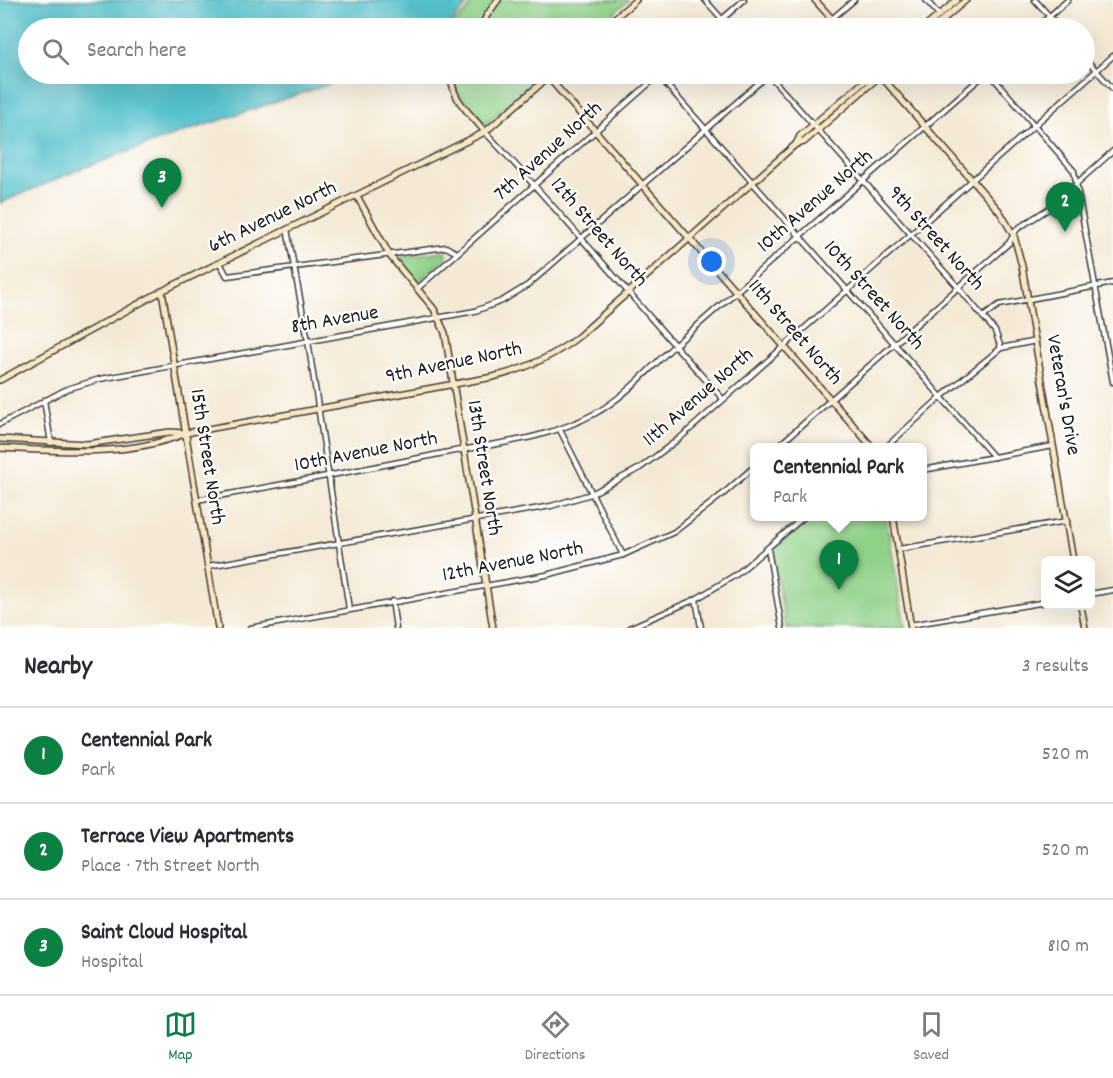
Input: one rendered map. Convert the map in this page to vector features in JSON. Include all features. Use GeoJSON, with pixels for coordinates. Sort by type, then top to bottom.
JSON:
{"type":"FeatureCollection","features":[{"type":"Feature","properties":{"kind":"street"},"geometry":{"type":"LineString","coordinates":[[486,18],[498,0]]}},
{"type":"Feature","properties":{"kind":"street"},"geometry":{"type":"LineString","coordinates":[[616,18],[636,0]]}},
{"type":"Feature","properties":{"kind":"street"},"geometry":{"type":"LineString","coordinates":[[705,0],[720,18]]}},
{"type":"Feature","properties":{"kind":"street"},"geometry":{"type":"LineString","coordinates":[[724,18],[744,0]]}},
{"type":"Feature","properties":{"kind":"street"},"geometry":{"type":"LineString","coordinates":[[815,0],[831,18]]}},
{"type":"Feature","properties":{"kind":"street"},"geometry":{"type":"LineString","coordinates":[[833,18],[854,0]]}},
{"type":"Feature","properties":{"kind":"street"},"geometry":{"type":"LineString","coordinates":[[926,0],[941,17]]}},
{"type":"Feature","properties":{"kind":"street"},"geometry":{"type":"LineString","coordinates":[[941,17],[957,0]]}},
{"type":"Feature","properties":{"kind":"street"},"geometry":{"type":"LineString","coordinates":[[941,17],[966,0]]}},
{"type":"Feature","properties":{"kind":"street"},"geometry":{"type":"LineString","coordinates":[[1035,0],[1049,17],[1068,0]]}},
{"type":"Feature","properties":{"kind":"street","name":"11th Avenue North"},"geometry":{"type":"LineString","coordinates":[[1096,70],[1113,56]]}},
{"type":"Feature","properties":{"kind":"street"},"geometry":{"type":"LineString","coordinates":[[1096,70],[1113,89]]}},
{"type":"Feature","properties":{"kind":"street","name":"12th Street North"},"geometry":{"type":"LineString","coordinates":[[452,84],[460,104],[723,399]]}},
{"type":"Feature","properties":{"kind":"street","name":"6th Avenue North"},"geometry":{"type":"LineString","coordinates":[[0,380],[162,291],[485,132],[540,84]]}},
{"type":"Feature","properties":{"kind":"street","name":"11th Street North"},"geometry":{"type":"LineString","coordinates":[[557,84],[870,443]]}},
{"type":"Feature","properties":{"kind":"street","name":"7th Avenue North"},"geometry":{"type":"LineString","coordinates":[[417,289],[648,84]]}},
{"type":"Feature","properties":{"kind":"street","name":"10th Street North"},"geometry":{"type":"LineString","coordinates":[[668,84],[994,457]]}},
{"type":"Feature","properties":{"kind":"street","name":"8th Avenue"},"geometry":{"type":"LineString","coordinates":[[0,424],[67,389],[100,379],[475,311],[502,301],[528,285],[758,84]]}},
{"type":"Feature","properties":{"kind":"street","name":"9th Street North"},"geometry":{"type":"LineString","coordinates":[[778,84],[958,287],[995,331],[1001,348]]}},
{"type":"Feature","properties":{"kind":"street","name":"9th Avenue North"},"geometry":{"type":"LineString","coordinates":[[816,127],[862,84]]}},
{"type":"Feature","properties":{"kind":"street","name":"9th Avenue North"},"geometry":{"type":"LineString","coordinates":[[0,448],[87,452],[116,449],[172,439],[186,433],[508,373],[547,358],[579,336],[796,144],[800,136],[816,127],[868,84]]}},
{"type":"Feature","properties":{"kind":"street","name":"Veteran's Drive"},"geometry":{"type":"LineString","coordinates":[[889,84],[1000,212],[1014,236],[1036,341],[1072,556]]}},
{"type":"Feature","properties":{"kind":"street","name":"10th Avenue North"},"geometry":{"type":"LineString","coordinates":[[197,500],[464,449],[530,439],[560,430],[596,413],[633,385],[674,346],[973,84]]}},
{"type":"Feature","properties":{"kind":"street"},"geometry":{"type":"LineString","coordinates":[[999,84],[1074,171],[1111,361],[1113,382]]}},
{"type":"Feature","properties":{"kind":"street","name":"11th Avenue North"},"geometry":{"type":"LineString","coordinates":[[207,566],[551,506],[591,494],[640,468],[680,438],[1080,84]]}},
{"type":"Feature","properties":{"kind":"street"},"geometry":{"type":"LineString","coordinates":[[781,443],[1009,243],[1017,229],[1035,219],[1113,151]]}},
{"type":"Feature","properties":{"kind":"street","name":"13th Street North"},"geometry":{"type":"LineString","coordinates":[[357,195],[390,256],[439,317],[445,333],[493,628]]}},
{"type":"Feature","properties":{"kind":"street"},"geometry":{"type":"LineString","coordinates":[[287,230],[308,341],[349,609]]}},
{"type":"Feature","properties":{"kind":"street"},"geometry":{"type":"LineString","coordinates":[[220,262],[227,276],[446,248],[457,254]]}},
{"type":"Feature","properties":{"kind":"street"},"geometry":{"type":"LineString","coordinates":[[983,317],[999,305],[1113,283]]}},
{"type":"Feature","properties":{"kind":"street","name":"15th Street North"},"geometry":{"type":"LineString","coordinates":[[162,291],[218,628]]}},
{"type":"Feature","properties":{"kind":"street"},"geometry":{"type":"LineString","coordinates":[[889,443],[1001,348],[1036,341]]}},
{"type":"Feature","properties":{"kind":"street"},"geometry":{"type":"LineString","coordinates":[[44,400],[51,443]]}},
{"type":"Feature","properties":{"kind":"street"},"geometry":{"type":"LineString","coordinates":[[560,430],[623,555]]}},
{"type":"Feature","properties":{"kind":"street","name":"9th Avenue North"},"geometry":{"type":"LineString","coordinates":[[0,439],[87,444],[170,432],[186,433]]}},
{"type":"Feature","properties":{"kind":"street"},"geometry":{"type":"LineString","coordinates":[[927,469],[1054,446]]}},
{"type":"Feature","properties":{"kind":"street","name":"12th Avenue North"},"geometry":{"type":"LineString","coordinates":[[250,628],[546,575],[623,555],[674,532],[750,470]]}},
{"type":"Feature","properties":{"kind":"street"},"geometry":{"type":"LineString","coordinates":[[629,628],[696,599],[737,574],[799,521]]}},
{"type":"Feature","properties":{"kind":"street"},"geometry":{"type":"LineString","coordinates":[[894,521],[910,626],[1041,603]]}},
{"type":"Feature","properties":{"kind":"street"},"geometry":{"type":"LineString","coordinates":[[899,549],[1067,521]]}},
{"type":"Feature","properties":{"kind":"street"},"geometry":{"type":"LineString","coordinates":[[768,548],[782,628]]}},
{"type":"Feature","properties":{"kind":"street"},"geometry":{"type":"LineString","coordinates":[[1098,587],[1099,592]]}},
{"type":"Feature","properties":{"kind":"street"},"geometry":{"type":"LineString","coordinates":[[1095,593],[1113,590]]}},
{"type":"Feature","properties":{"kind":"street"},"geometry":{"type":"LineString","coordinates":[[696,599],[701,628]]}},
{"type":"Feature","properties":{"kind":"street"},"geometry":{"type":"LineString","coordinates":[[392,601],[396,628]]}},
{"type":"Feature","properties":{"kind":"street"},"geometry":{"type":"LineString","coordinates":[[1082,610],[1085,628]]}},
{"type":"Feature","properties":{"kind":"green space"},"geometry":{"type":"Polygon","coordinates":[[[475,0],[629,0],[608,18],[460,18],[475,0]]]}},
{"type":"Feature","properties":{"kind":"green space"},"geometry":{"type":"Polygon","coordinates":[[[453,84],[532,84],[486,124],[460,96],[453,84]]]}},
{"type":"Feature","properties":{"kind":"green space"},"geometry":{"type":"Polygon","coordinates":[[[443,251],[447,254],[446,258],[418,282],[399,263],[402,257],[443,251]]]}},
{"type":"Feature","properties":{"kind":"green space"},"geometry":{"type":"Polygon","coordinates":[[[806,521],[887,521],[905,628],[786,628],[772,551],[806,521]]]}},
{"type":"Feature","properties":{"kind":"water"},"geometry":{"type":"Polygon","coordinates":[[[0,0],[471,0],[456,18],[18,18],[18,84],[329,84],[83,168],[0,203],[0,0]]]}},
{"type":"Feature","properties":{"kind":"place","name":"Saint Cloud Hospital"},"geometry":{"type":"Point","coordinates":[162,208]}},
{"type":"Feature","properties":{"kind":"place","name":"Terrace View Apartments"},"geometry":{"type":"Point","coordinates":[1065,232]}},
{"type":"Feature","properties":{"kind":"place","name":"Centennial Park"},"geometry":{"type":"Point","coordinates":[839,590]}}]}
